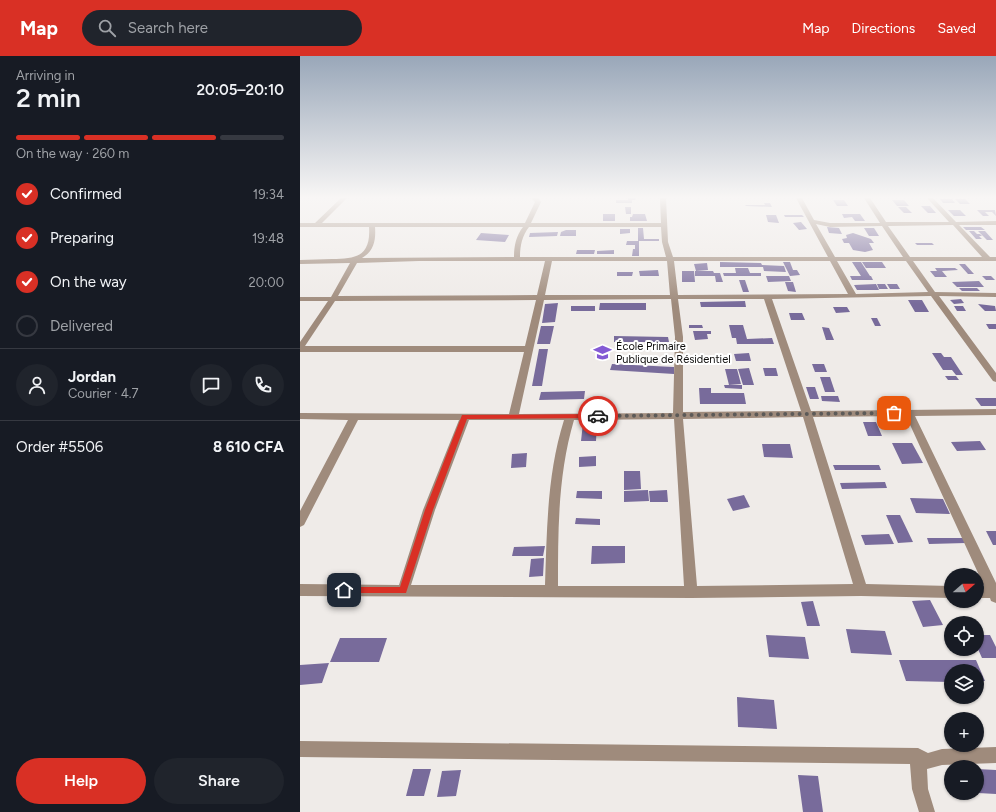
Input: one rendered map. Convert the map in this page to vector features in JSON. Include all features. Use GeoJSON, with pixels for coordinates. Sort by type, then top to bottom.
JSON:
{"type":"FeatureCollection","features":[{"type":"Feature","properties":{"kind":"street"},"geometry":{"type":"LineString","coordinates":[[300,348],[333,299],[355,260],[367,252],[373,238],[373,233]]}},
{"type":"Feature","properties":{"kind":"street"},"geometry":{"type":"LineString","coordinates":[[517,260],[522,233]]}},
{"type":"Feature","properties":{"kind":"street"},"geometry":{"type":"LineString","coordinates":[[664,233],[665,242],[670,260],[679,337],[678,414],[691,592]]}},
{"type":"Feature","properties":{"kind":"street"},"geometry":{"type":"LineString","coordinates":[[819,233],[853,296]]}},
{"type":"Feature","properties":{"kind":"street"},"geometry":{"type":"LineString","coordinates":[[889,233],[996,378]]}},
{"type":"Feature","properties":{"kind":"street"},"geometry":{"type":"LineString","coordinates":[[962,233],[988,259]]}},
{"type":"Feature","properties":{"kind":"street"},"geometry":{"type":"LineString","coordinates":[[300,262],[355,260],[996,259]]}},
{"type":"Feature","properties":{"kind":"street"},"geometry":{"type":"LineString","coordinates":[[513,416],[542,296],[549,260]]}},
{"type":"Feature","properties":{"kind":"street"},"geometry":{"type":"LineString","coordinates":[[300,299],[542,296],[675,297],[933,294],[996,295]]}},
{"type":"Feature","properties":{"kind":"street"},"geometry":{"type":"LineString","coordinates":[[767,296],[807,414],[862,590]]}},
{"type":"Feature","properties":{"kind":"street"},"geometry":{"type":"LineString","coordinates":[[300,348],[529,349]]}},
{"type":"Feature","properties":{"kind":"street"},"geometry":{"type":"LineString","coordinates":[[300,416],[570,417],[678,414],[996,412]]}},
{"type":"Feature","properties":{"kind":"street"},"geometry":{"type":"LineString","coordinates":[[909,413],[995,594]]}},
{"type":"Feature","properties":{"kind":"street"},"geometry":{"type":"LineString","coordinates":[[300,522],[355,417]]}},
{"type":"Feature","properties":{"kind":"street"},"geometry":{"type":"LineString","coordinates":[[403,591],[429,510],[465,417]]}},
{"type":"Feature","properties":{"kind":"street"},"geometry":{"type":"LineString","coordinates":[[551,591],[555,482],[558,457],[570,417]]}},
{"type":"Feature","properties":{"kind":"street"},"geometry":{"type":"LineString","coordinates":[[300,590],[691,592],[862,590],[944,592]]}},
{"type":"Feature","properties":{"kind":"street"},"geometry":{"type":"LineString","coordinates":[[984,593],[995,594]]}},
{"type":"Feature","properties":{"kind":"street"},"geometry":{"type":"LineString","coordinates":[[300,749],[918,756],[926,761],[942,757],[996,755]]}},
{"type":"Feature","properties":{"kind":"street"},"geometry":{"type":"LineString","coordinates":[[918,756],[920,789],[926,812]]}},
{"type":"Feature","properties":{"kind":"building"},"geometry":{"type":"Polygon","coordinates":[[[481,233],[509,235],[505,242],[476,240],[481,233]]]}},
{"type":"Feature","properties":{"kind":"building"},"geometry":{"type":"Polygon","coordinates":[[[530,233],[558,233],[557,236],[529,237],[530,233]]]}},
{"type":"Feature","properties":{"kind":"building"},"geometry":{"type":"Polygon","coordinates":[[[561,233],[576,233],[576,236],[560,236],[561,233]]]}},
{"type":"Feature","properties":{"kind":"building"},"geometry":{"type":"Polygon","coordinates":[[[638,233],[643,233],[644,239],[659,239],[659,241],[638,241],[638,233]]]}},
{"type":"Feature","properties":{"kind":"building"},"geometry":{"type":"Polygon","coordinates":[[[854,233],[871,239],[874,243],[869,243],[873,250],[865,252],[853,250],[849,243],[844,243],[842,239],[847,238],[846,235],[854,233]]]}},
{"type":"Feature","properties":{"kind":"building"},"geometry":{"type":"Polygon","coordinates":[[[867,233],[877,233],[879,236],[869,236],[867,233]]]}},
{"type":"Feature","properties":{"kind":"building"},"geometry":{"type":"Polygon","coordinates":[[[971,233],[980,234],[982,236],[979,236],[982,239],[976,239],[971,233]]]}},
{"type":"Feature","properties":{"kind":"building"},"geometry":{"type":"Polygon","coordinates":[[[980,233],[987,233],[993,240],[987,240],[980,233]]]}},
{"type":"Feature","properties":{"kind":"building"},"geometry":{"type":"Polygon","coordinates":[[[627,241],[639,241],[639,256],[632,256],[635,245],[626,245],[627,241]]]}},
{"type":"Feature","properties":{"kind":"building"},"geometry":{"type":"Polygon","coordinates":[[[915,243],[932,243],[934,245],[917,245],[915,243]]]}},
{"type":"Feature","properties":{"kind":"building"},"geometry":{"type":"Polygon","coordinates":[[[577,250],[595,250],[594,254],[576,254],[577,250]]]}},
{"type":"Feature","properties":{"kind":"building"},"geometry":{"type":"Polygon","coordinates":[[[614,250],[614,254],[597,254],[597,251],[614,250]]]}},
{"type":"Feature","properties":{"kind":"building"},"geometry":{"type":"Polygon","coordinates":[[[720,262],[761,263],[762,265],[784,266],[786,272],[764,271],[763,267],[720,267],[720,262]]]}},
{"type":"Feature","properties":{"kind":"building"},"geometry":{"type":"Polygon","coordinates":[[[783,262],[790,262],[793,270],[797,270],[800,275],[790,276],[783,262]]]}},
{"type":"Feature","properties":{"kind":"building"},"geometry":{"type":"Polygon","coordinates":[[[852,262],[861,262],[873,280],[852,280],[850,276],[861,276],[852,262]]]}},
{"type":"Feature","properties":{"kind":"building"},"geometry":{"type":"Polygon","coordinates":[[[862,262],[882,262],[886,268],[866,268],[862,262]]]}},
{"type":"Feature","properties":{"kind":"building"},"geometry":{"type":"Polygon","coordinates":[[[707,263],[708,270],[696,271],[694,264],[707,263]]]}},
{"type":"Feature","properties":{"kind":"building"},"geometry":{"type":"Polygon","coordinates":[[[959,264],[965,264],[974,274],[968,274],[959,264]]]}},
{"type":"Feature","properties":{"kind":"building"},"geometry":{"type":"Polygon","coordinates":[[[735,268],[748,268],[750,273],[761,273],[761,276],[724,276],[723,273],[736,273],[735,268]]]}},
{"type":"Feature","properties":{"kind":"building"},"geometry":{"type":"Polygon","coordinates":[[[935,268],[955,268],[958,270],[942,271],[947,277],[935,277],[930,271],[937,271],[935,268]]]}},
{"type":"Feature","properties":{"kind":"building"},"geometry":{"type":"Polygon","coordinates":[[[658,270],[659,276],[640,276],[639,271],[658,270]]]}},
{"type":"Feature","properties":{"kind":"building"},"geometry":{"type":"Polygon","coordinates":[[[682,271],[694,271],[695,282],[682,282],[682,271]]]}},
{"type":"Feature","properties":{"kind":"building"},"geometry":{"type":"Polygon","coordinates":[[[695,271],[713,271],[714,273],[720,273],[723,282],[716,282],[715,276],[695,276],[695,271]]]}},
{"type":"Feature","properties":{"kind":"building"},"geometry":{"type":"Polygon","coordinates":[[[617,272],[633,272],[632,276],[617,276],[617,272]]]}},
{"type":"Feature","properties":{"kind":"building"},"geometry":{"type":"Polygon","coordinates":[[[766,276],[789,276],[791,281],[768,282],[766,276]]]}},
{"type":"Feature","properties":{"kind":"building"},"geometry":{"type":"Polygon","coordinates":[[[982,276],[991,276],[995,280],[986,280],[982,276]]]}},
{"type":"Feature","properties":{"kind":"building"},"geometry":{"type":"Polygon","coordinates":[[[739,280],[745,280],[749,292],[743,292],[739,280]]]}},
{"type":"Feature","properties":{"kind":"building"},"geometry":{"type":"Polygon","coordinates":[[[979,281],[984,287],[957,287],[952,282],[979,281]]]}},
{"type":"Feature","properties":{"kind":"building"},"geometry":{"type":"Polygon","coordinates":[[[785,282],[793,282],[796,292],[788,291],[785,282]]]}},
{"type":"Feature","properties":{"kind":"building"},"geometry":{"type":"Polygon","coordinates":[[[876,284],[879,290],[857,290],[854,285],[876,284]]]}},
{"type":"Feature","properties":{"kind":"building"},"geometry":{"type":"Polygon","coordinates":[[[877,284],[885,284],[888,289],[879,289],[877,284]]]}},
{"type":"Feature","properties":{"kind":"building"},"geometry":{"type":"Polygon","coordinates":[[[887,284],[897,284],[900,289],[890,289],[887,284]]]}},
{"type":"Feature","properties":{"kind":"building"},"geometry":{"type":"Polygon","coordinates":[[[959,288],[977,288],[980,291],[962,291],[959,288]]]}},
{"type":"Feature","properties":{"kind":"building"},"geometry":{"type":"Polygon","coordinates":[[[961,299],[964,303],[954,304],[950,300],[961,299]]]}},
{"type":"Feature","properties":{"kind":"building"},"geometry":{"type":"Polygon","coordinates":[[[908,300],[922,300],[929,312],[915,312],[908,300]]]}},
{"type":"Feature","properties":{"kind":"building"},"geometry":{"type":"Polygon","coordinates":[[[745,301],[746,307],[701,307],[700,302],[745,301]]]}},
{"type":"Feature","properties":{"kind":"building"},"geometry":{"type":"Polygon","coordinates":[[[558,303],[555,322],[542,323],[545,304],[558,303]]]}},
{"type":"Feature","properties":{"kind":"building"},"geometry":{"type":"Polygon","coordinates":[[[600,303],[646,303],[646,310],[599,310],[600,303]]]}},
{"type":"Feature","properties":{"kind":"building"},"geometry":{"type":"Polygon","coordinates":[[[978,304],[995,306],[996,311],[985,311],[978,304]]]}},
{"type":"Feature","properties":{"kind":"building"},"geometry":{"type":"Polygon","coordinates":[[[571,306],[595,306],[595,311],[571,311],[571,306]]]}},
{"type":"Feature","properties":{"kind":"building"},"geometry":{"type":"Polygon","coordinates":[[[954,306],[963,306],[966,311],[957,311],[954,306]]]}},
{"type":"Feature","properties":{"kind":"building"},"geometry":{"type":"Polygon","coordinates":[[[833,307],[847,307],[850,312],[836,313],[833,307]]]}},
{"type":"Feature","properties":{"kind":"building"},"geometry":{"type":"Polygon","coordinates":[[[789,313],[802,313],[805,320],[791,320],[789,313]]]}},
{"type":"Feature","properties":{"kind":"building"},"geometry":{"type":"Polygon","coordinates":[[[871,318],[877,318],[881,326],[875,326],[871,318]]]}},
{"type":"Feature","properties":{"kind":"building"},"geometry":{"type":"Polygon","coordinates":[[[986,324],[996,324],[996,329],[989,329],[986,324]]]}},
{"type":"Feature","properties":{"kind":"building"},"geometry":{"type":"Polygon","coordinates":[[[689,325],[702,325],[703,328],[689,328],[689,325]]]}},
{"type":"Feature","properties":{"kind":"building"},"geometry":{"type":"Polygon","coordinates":[[[729,325],[743,325],[747,339],[772,338],[774,344],[737,344],[736,338],[732,338],[729,325]]]}},
{"type":"Feature","properties":{"kind":"building"},"geometry":{"type":"Polygon","coordinates":[[[541,326],[554,326],[550,344],[537,344],[541,326]]]}},
{"type":"Feature","properties":{"kind":"building"},"geometry":{"type":"Polygon","coordinates":[[[822,327],[829,328],[834,340],[826,340],[822,327]]]}},
{"type":"Feature","properties":{"kind":"building"},"geometry":{"type":"Polygon","coordinates":[[[693,331],[711,331],[711,334],[707,334],[708,339],[695,340],[693,331]]]}},
{"type":"Feature","properties":{"kind":"building"},"geometry":{"type":"Polygon","coordinates":[[[614,336],[668,337],[669,342],[614,342],[614,336]]]}},
{"type":"Feature","properties":{"kind":"building"},"geometry":{"type":"Polygon","coordinates":[[[539,349],[548,349],[542,386],[532,386],[539,349]]]}},
{"type":"Feature","properties":{"kind":"building"},"geometry":{"type":"Polygon","coordinates":[[[749,353],[751,361],[736,361],[734,354],[749,353]]]}},
{"type":"Feature","properties":{"kind":"building"},"geometry":{"type":"Polygon","coordinates":[[[932,353],[941,353],[944,357],[951,357],[963,375],[956,375],[952,370],[943,370],[932,353]]]}},
{"type":"Feature","properties":{"kind":"building"},"geometry":{"type":"Polygon","coordinates":[[[612,364],[674,367],[674,374],[610,370],[612,364]]]}},
{"type":"Feature","properties":{"kind":"building"},"geometry":{"type":"Polygon","coordinates":[[[812,364],[824,364],[827,372],[815,372],[812,364]]]}},
{"type":"Feature","properties":{"kind":"building"},"geometry":{"type":"Polygon","coordinates":[[[749,368],[754,385],[743,385],[738,369],[749,368]]]}},
{"type":"Feature","properties":{"kind":"building"},"geometry":{"type":"Polygon","coordinates":[[[763,368],[776,368],[778,376],[765,376],[763,368]]]}},
{"type":"Feature","properties":{"kind":"building"},"geometry":{"type":"Polygon","coordinates":[[[725,369],[737,369],[741,384],[729,385],[725,369]]]}},
{"type":"Feature","properties":{"kind":"building"},"geometry":{"type":"Polygon","coordinates":[[[945,376],[956,376],[959,380],[948,380],[945,376]]]}},
{"type":"Feature","properties":{"kind":"building"},"geometry":{"type":"Polygon","coordinates":[[[820,377],[830,377],[835,392],[825,392],[820,377]]]}},
{"type":"Feature","properties":{"kind":"building"},"geometry":{"type":"Polygon","coordinates":[[[724,385],[742,385],[742,389],[725,388],[724,385]]]}},
{"type":"Feature","properties":{"kind":"building"},"geometry":{"type":"Polygon","coordinates":[[[806,387],[815,387],[819,399],[810,399],[806,387]]]}},
{"type":"Feature","properties":{"kind":"building"},"geometry":{"type":"Polygon","coordinates":[[[699,388],[711,388],[711,393],[744,393],[746,404],[700,404],[699,388]]]}},
{"type":"Feature","properties":{"kind":"building"},"geometry":{"type":"Polygon","coordinates":[[[585,391],[584,399],[539,400],[541,392],[585,391]]]}},
{"type":"Feature","properties":{"kind":"building"},"geometry":{"type":"Polygon","coordinates":[[[821,396],[838,396],[840,402],[822,401],[821,396]]]}},
{"type":"Feature","properties":{"kind":"building"},"geometry":{"type":"Polygon","coordinates":[[[975,398],[996,398],[996,406],[981,406],[975,398]]]}},
{"type":"Feature","properties":{"kind":"building"},"geometry":{"type":"Polygon","coordinates":[[[863,422],[876,422],[882,436],[868,436],[863,422]]]}},
{"type":"Feature","properties":{"kind":"building"},"geometry":{"type":"Polygon","coordinates":[[[583,423],[597,423],[596,441],[581,441],[583,423]]]}},
{"type":"Feature","properties":{"kind":"building"},"geometry":{"type":"Polygon","coordinates":[[[980,441],[986,450],[957,451],[951,442],[980,441]]]}},
{"type":"Feature","properties":{"kind":"building"},"geometry":{"type":"Polygon","coordinates":[[[892,443],[912,443],[923,463],[902,464],[892,443]]]}},
{"type":"Feature","properties":{"kind":"building"},"geometry":{"type":"Polygon","coordinates":[[[762,444],[790,444],[793,458],[764,457],[762,444]]]}},
{"type":"Feature","properties":{"kind":"building"},"geometry":{"type":"Polygon","coordinates":[[[527,453],[526,467],[511,468],[512,454],[527,453]]]}},
{"type":"Feature","properties":{"kind":"building"},"geometry":{"type":"Polygon","coordinates":[[[596,456],[596,466],[579,467],[579,457],[596,456]]]}},
{"type":"Feature","properties":{"kind":"building"},"geometry":{"type":"Polygon","coordinates":[[[833,465],[879,465],[881,470],[835,470],[833,465]]]}},
{"type":"Feature","properties":{"kind":"building"},"geometry":{"type":"Polygon","coordinates":[[[624,471],[640,471],[641,489],[624,490],[624,471]]]}},
{"type":"Feature","properties":{"kind":"building"},"geometry":{"type":"Polygon","coordinates":[[[885,482],[887,488],[842,489],[840,483],[885,482]]]}},
{"type":"Feature","properties":{"kind":"building"},"geometry":{"type":"Polygon","coordinates":[[[648,490],[649,501],[624,502],[624,491],[648,490]]]}},
{"type":"Feature","properties":{"kind":"building"},"geometry":{"type":"Polygon","coordinates":[[[667,490],[668,502],[650,502],[649,491],[667,490]]]}},
{"type":"Feature","properties":{"kind":"building"},"geometry":{"type":"Polygon","coordinates":[[[577,491],[602,491],[602,499],[576,498],[577,491]]]}},
{"type":"Feature","properties":{"kind":"building"},"geometry":{"type":"Polygon","coordinates":[[[744,495],[750,507],[733,511],[727,499],[744,495]]]}},
{"type":"Feature","properties":{"kind":"building"},"geometry":{"type":"Polygon","coordinates":[[[910,498],[943,499],[950,514],[916,513],[910,498]]]}},
{"type":"Feature","properties":{"kind":"building"},"geometry":{"type":"Polygon","coordinates":[[[886,515],[900,515],[913,542],[898,543],[886,515]]]}},
{"type":"Feature","properties":{"kind":"building"},"geometry":{"type":"Polygon","coordinates":[[[576,518],[600,519],[600,525],[575,524],[576,518]]]}},
{"type":"Feature","properties":{"kind":"building"},"geometry":{"type":"Polygon","coordinates":[[[986,531],[996,531],[996,545],[993,545],[986,531]]]}},
{"type":"Feature","properties":{"kind":"building"},"geometry":{"type":"Polygon","coordinates":[[[889,534],[894,544],[865,545],[861,535],[889,534]]]}},
{"type":"Feature","properties":{"kind":"building"},"geometry":{"type":"Polygon","coordinates":[[[927,538],[963,538],[966,543],[929,544],[927,538]]]}},
{"type":"Feature","properties":{"kind":"building"},"geometry":{"type":"Polygon","coordinates":[[[545,546],[543,556],[512,556],[514,547],[545,546]]]}},
{"type":"Feature","properties":{"kind":"building"},"geometry":{"type":"Polygon","coordinates":[[[592,546],[625,546],[625,563],[591,564],[592,546]]]}},
{"type":"Feature","properties":{"kind":"building"},"geometry":{"type":"Polygon","coordinates":[[[544,558],[543,576],[529,577],[531,559],[544,558]]]}},
{"type":"Feature","properties":{"kind":"building"},"geometry":{"type":"Polygon","coordinates":[[[930,600],[943,625],[923,627],[912,601],[930,600]]]}},
{"type":"Feature","properties":{"kind":"building"},"geometry":{"type":"Polygon","coordinates":[[[813,601],[820,626],[807,626],[801,602],[813,601]]]}},
{"type":"Feature","properties":{"kind":"building"},"geometry":{"type":"Polygon","coordinates":[[[846,629],[885,631],[892,655],[851,653],[846,629]]]}},
{"type":"Feature","properties":{"kind":"building"},"geometry":{"type":"Polygon","coordinates":[[[766,635],[805,637],[809,659],[769,657],[766,635]]]}},
{"type":"Feature","properties":{"kind":"building"},"geometry":{"type":"Polygon","coordinates":[[[984,635],[990,635],[996,647],[996,658],[982,658],[981,656],[984,656],[984,635]]]}},
{"type":"Feature","properties":{"kind":"building"},"geometry":{"type":"Polygon","coordinates":[[[340,638],[387,638],[379,662],[330,662],[340,638]]]}},
{"type":"Feature","properties":{"kind":"building"},"geometry":{"type":"Polygon","coordinates":[[[899,660],[976,660],[978,664],[944,664],[944,682],[906,681],[899,660]]]}},
{"type":"Feature","properties":{"kind":"building"},"geometry":{"type":"Polygon","coordinates":[[[329,663],[322,683],[300,685],[300,665],[329,663]]]}},
{"type":"Feature","properties":{"kind":"building"},"geometry":{"type":"Polygon","coordinates":[[[737,697],[774,700],[777,729],[738,727],[737,697]]]}},
{"type":"Feature","properties":{"kind":"building"},"geometry":{"type":"Polygon","coordinates":[[[413,769],[431,769],[424,796],[406,796],[413,769]]]}},
{"type":"Feature","properties":{"kind":"building"},"geometry":{"type":"Polygon","coordinates":[[[984,769],[996,770],[996,794],[984,793],[984,769]]]}},
{"type":"Feature","properties":{"kind":"building"},"geometry":{"type":"Polygon","coordinates":[[[461,770],[456,796],[437,797],[442,771],[461,770]]]}},
{"type":"Feature","properties":{"kind":"building"},"geometry":{"type":"Polygon","coordinates":[[[798,775],[818,776],[823,812],[803,812],[798,775]]]}},
{"type":"Feature","properties":{"kind":"way so far"},"geometry":{"type":"LineString","coordinates":[[598,416],[894,413]]}},
{"type":"Feature","properties":{"kind":"place","name":"École Primaire Publique de Résidentiel"},"geometry":{"type":"Point","coordinates":[603,352]}},
{"type":"Feature","properties":{"kind":"route"},"geometry":{"type":"LineString","coordinates":[[344,590],[403,591],[429,510],[465,417],[598,416]]}}]}
